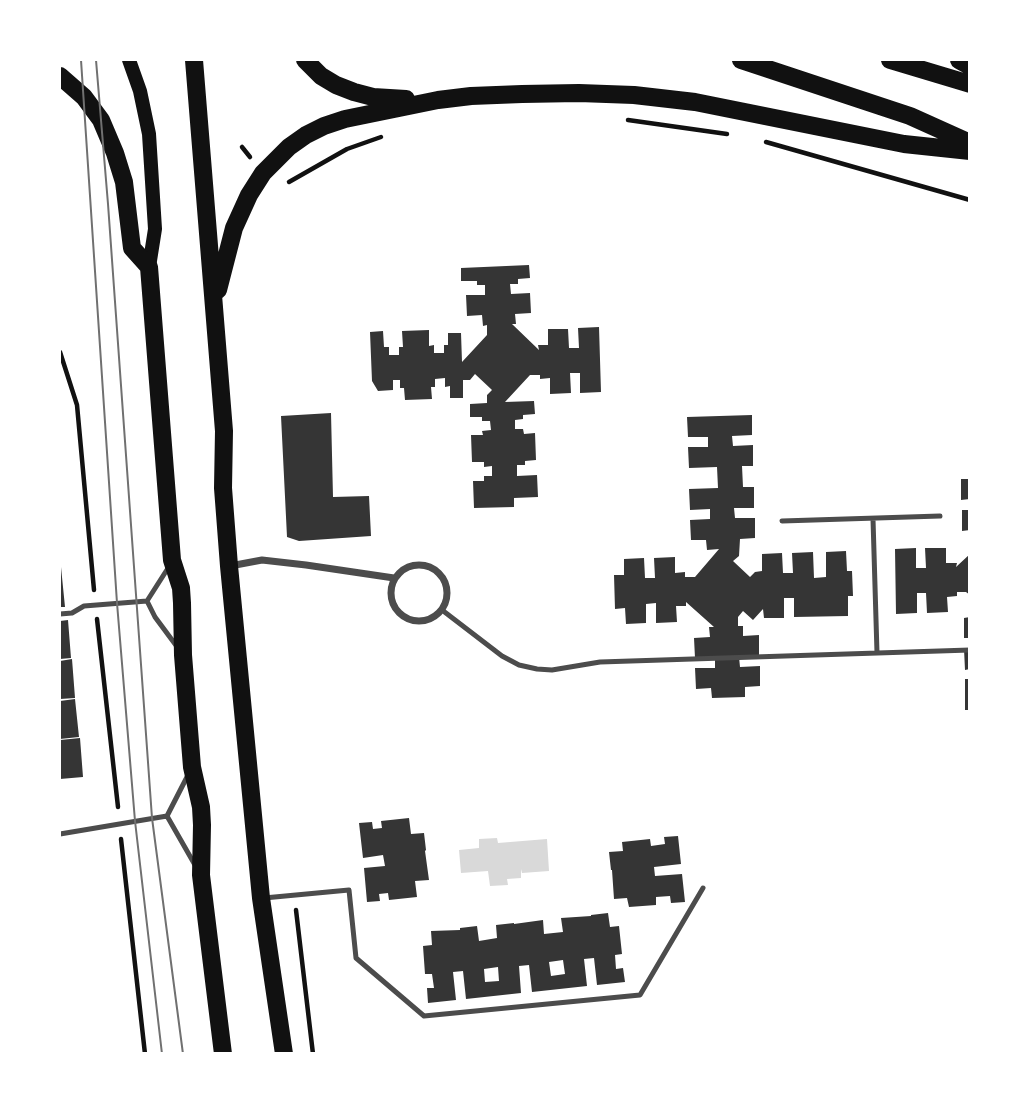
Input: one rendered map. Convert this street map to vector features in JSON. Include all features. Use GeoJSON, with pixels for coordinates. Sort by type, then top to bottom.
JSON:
{"type":"FeatureCollection","features":[{"type":"Feature","properties":{"kind":"main road"},"geometry":{"type":"LineString","coordinates":[[129,60],[140,91],[149,134],[155,229],[149,267],[173,560],[181,588],[183,655],[192,767],[201,807],[201,875],[223,1054]]}},
{"type":"Feature","properties":{"kind":"main road"},"geometry":{"type":"LineString","coordinates":[[194,60],[224,431],[222,488],[229,566],[261,898],[284,1054]]}},
{"type":"Feature","properties":{"kind":"main road"},"geometry":{"type":"LineString","coordinates":[[305,60],[321,76],[354,92],[384,98],[438,100]]}},
{"type":"Feature","properties":{"kind":"main road"},"geometry":{"type":"LineString","coordinates":[[741,60],[910,116],[970,143]]}},
{"type":"Feature","properties":{"kind":"main road"},"geometry":{"type":"LineString","coordinates":[[890,60],[970,84]]}},
{"type":"Feature","properties":{"kind":"main road"},"geometry":{"type":"LineString","coordinates":[[959,60],[970,65]]}},
{"type":"Feature","properties":{"kind":"main road"},"geometry":{"type":"LineString","coordinates":[[60,76],[84,97],[101,120],[124,181],[132,248],[149,267]]}},
{"type":"Feature","properties":{"kind":"main road"},"geometry":{"type":"LineString","coordinates":[[214,304],[234,228],[244,206],[263,173],[289,147],[306,135],[345,119],[438,100],[523,93],[634,95],[695,102],[904,144],[970,151]]}},
{"type":"Feature","properties":{"kind":"street"},"geometry":{"type":"LineString","coordinates":[[229,566],[262,561],[394,578]]}},
{"type":"Feature","properties":{"kind":"street"},"geometry":{"type":"LineString","coordinates":[[423,564],[433,568],[442,575],[447,585],[447,596],[442,610],[437,616],[426,621],[415,622],[405,618],[391,600],[394,578],[401,570],[412,565],[423,564]]}},
{"type":"Feature","properties":{"kind":"lane"},"geometry":{"type":"LineString","coordinates":[[782,521],[940,516]]}},
{"type":"Feature","properties":{"kind":"lane"},"geometry":{"type":"LineString","coordinates":[[873,519],[877,653]]}},
{"type":"Feature","properties":{"kind":"lane"},"geometry":{"type":"LineString","coordinates":[[147,601],[173,560]]}},
{"type":"Feature","properties":{"kind":"lane"},"geometry":{"type":"LineString","coordinates":[[60,614],[72,613],[84,606],[147,601]]}},
{"type":"Feature","properties":{"kind":"lane"},"geometry":{"type":"LineString","coordinates":[[147,601],[155,617],[183,655]]}},
{"type":"Feature","properties":{"kind":"lane"},"geometry":{"type":"LineString","coordinates":[[442,610],[502,656],[519,665],[537,669],[552,670],[600,662],[970,650]]}},
{"type":"Feature","properties":{"kind":"lane"},"geometry":{"type":"LineString","coordinates":[[167,816],[192,767]]}},
{"type":"Feature","properties":{"kind":"lane"},"geometry":{"type":"LineString","coordinates":[[60,834],[167,816]]}},
{"type":"Feature","properties":{"kind":"lane"},"geometry":{"type":"LineString","coordinates":[[167,816],[201,875]]}},
{"type":"Feature","properties":{"kind":"lane"},"geometry":{"type":"LineString","coordinates":[[261,898],[349,890],[356,958],[424,1016],[640,995],[703,888]]}},
{"type":"Feature","properties":{"kind":"path"},"geometry":{"type":"LineString","coordinates":[[619,119],[737,136]]}},
{"type":"Feature","properties":{"kind":"path"},"geometry":{"type":"LineString","coordinates":[[288,183],[346,149],[393,133]]}},
{"type":"Feature","properties":{"kind":"path"},"geometry":{"type":"LineString","coordinates":[[763,141],[970,200]]}},
{"type":"Feature","properties":{"kind":"path"},"geometry":{"type":"LineString","coordinates":[[60,352],[77,405],[94,591]]}},
{"type":"Feature","properties":{"kind":"path"},"geometry":{"type":"LineString","coordinates":[[97,615],[118,807]]}},
{"type":"Feature","properties":{"kind":"path"},"geometry":{"type":"LineString","coordinates":[[121,838],[145,1054]]}},
{"type":"Feature","properties":{"kind":"path"},"geometry":{"type":"LineString","coordinates":[[295,895],[313,1054]]}},
{"type":"Feature","properties":{"kind":"shaded area"},"geometry":{"type":"Polygon","coordinates":[[[497,838],[498,843],[547,839],[549,871],[522,873],[521,869],[521,878],[507,879],[508,885],[490,886],[488,871],[461,873],[459,850],[479,848],[479,839],[497,838]]]}},
{"type":"Feature","properties":{"kind":"building"},"geometry":{"type":"Polygon","coordinates":[[[529,265],[530,278],[518,279],[518,284],[510,284],[511,294],[530,293],[531,313],[515,314],[516,324],[512,324],[539,350],[538,345],[548,345],[548,329],[568,329],[569,348],[579,348],[578,328],[599,327],[601,392],[580,393],[580,373],[570,373],[571,393],[550,394],[550,378],[540,379],[540,375],[530,375],[505,402],[534,401],[535,414],[523,415],[523,419],[515,420],[515,429],[523,429],[524,434],[535,433],[536,460],[517,465],[517,476],[537,475],[538,497],[514,498],[514,507],[474,508],[473,481],[484,481],[484,476],[492,476],[492,466],[484,467],[484,462],[472,462],[471,435],[483,435],[482,431],[491,430],[490,421],[482,421],[482,417],[470,417],[470,404],[487,403],[487,395],[492,390],[475,374],[470,380],[463,380],[463,398],[450,398],[450,386],[445,387],[445,378],[435,379],[435,387],[431,387],[432,399],[405,400],[400,380],[393,380],[393,390],[378,391],[372,381],[370,332],[383,331],[384,347],[389,347],[389,355],[399,355],[399,347],[403,347],[402,331],[429,330],[429,346],[434,345],[434,353],[444,353],[444,345],[448,345],[448,333],[461,333],[462,362],[487,335],[487,325],[483,326],[482,315],[467,316],[466,295],[485,295],[485,285],[477,285],[477,281],[461,281],[461,268],[529,265]]]}},
{"type":"Feature","properties":{"kind":"building"},"geometry":{"type":"Polygon","coordinates":[[[331,413],[333,497],[369,496],[371,536],[299,541],[287,537],[281,416],[331,413]]]}},
{"type":"Feature","properties":{"kind":"building"},"geometry":{"type":"Polygon","coordinates":[[[752,415],[752,435],[732,436],[733,446],[753,445],[753,466],[742,466],[743,487],[754,487],[754,508],[734,508],[735,518],[755,518],[755,538],[740,539],[739,556],[733,561],[750,577],[755,572],[762,571],[762,554],[782,553],[783,573],[793,573],[792,553],[813,552],[814,578],[826,577],[826,552],[846,551],[847,571],[852,571],[853,596],[848,596],[848,616],[794,617],[794,598],[784,598],[784,618],[764,618],[763,609],[753,620],[743,611],[738,617],[738,626],[743,626],[743,636],[759,635],[759,656],[739,657],[740,667],[760,666],[760,686],[745,687],[745,697],[712,698],[711,688],[696,689],[695,668],[715,668],[715,658],[695,658],[694,638],[710,637],[709,627],[714,627],[686,602],[686,606],[676,606],[677,622],[656,623],[656,603],[646,604],[646,623],[626,624],[625,608],[615,609],[614,575],[624,575],[624,559],[644,558],[645,578],[655,578],[654,558],[675,557],[675,573],[685,572],[685,577],[695,577],[719,549],[707,550],[706,540],[691,540],[690,520],[710,519],[710,509],[690,510],[689,489],[718,488],[717,467],[689,468],[688,447],[708,447],[708,437],[688,437],[687,417],[752,415]]]}},
{"type":"Feature","properties":{"kind":"building"},"geometry":{"type":"Polygon","coordinates":[[[961,479],[970,479],[970,499],[961,500],[961,479]]]}},
{"type":"Feature","properties":{"kind":"building"},"geometry":{"type":"Polygon","coordinates":[[[962,510],[970,510],[970,530],[962,531],[962,510]]]}},
{"type":"Feature","properties":{"kind":"building"},"geometry":{"type":"Polygon","coordinates":[[[916,548],[916,568],[926,568],[925,548],[946,548],[946,563],[957,563],[956,567],[970,554],[970,595],[957,592],[957,596],[947,597],[948,612],[927,613],[926,593],[917,593],[917,613],[896,614],[895,549],[916,548]]]}},
{"type":"Feature","properties":{"kind":"building"},"geometry":{"type":"Polygon","coordinates":[[[61,567],[65,607],[60,607],[61,567]]]}},
{"type":"Feature","properties":{"kind":"building"},"geometry":{"type":"Polygon","coordinates":[[[970,617],[970,638],[964,638],[964,618],[970,617]]]}},
{"type":"Feature","properties":{"kind":"building"},"geometry":{"type":"Polygon","coordinates":[[[68,620],[71,658],[60,659],[60,621],[68,620]]]}},
{"type":"Feature","properties":{"kind":"building"},"geometry":{"type":"Polygon","coordinates":[[[964,649],[970,649],[970,669],[965,670],[964,649]]]}},
{"type":"Feature","properties":{"kind":"building"},"geometry":{"type":"Polygon","coordinates":[[[72,659],[75,698],[60,699],[60,661],[72,659]]]}},
{"type":"Feature","properties":{"kind":"building"},"geometry":{"type":"Polygon","coordinates":[[[965,679],[970,679],[970,710],[965,710],[965,679]]]}},
{"type":"Feature","properties":{"kind":"building"},"geometry":{"type":"Polygon","coordinates":[[[75,699],[79,737],[60,739],[60,701],[75,699]]]}},
{"type":"Feature","properties":{"kind":"building"},"geometry":{"type":"Polygon","coordinates":[[[80,738],[83,777],[60,779],[60,740],[80,738]]]}},
{"type":"Feature","properties":{"kind":"building"},"geometry":{"type":"Polygon","coordinates":[[[409,818],[411,834],[424,833],[429,880],[415,881],[417,897],[389,900],[388,893],[379,894],[380,901],[367,902],[364,868],[385,866],[383,855],[363,858],[359,823],[372,822],[373,829],[382,828],[381,821],[409,818]]]}},
{"type":"Feature","properties":{"kind":"building"},"geometry":{"type":"Polygon","coordinates":[[[678,836],[681,864],[654,867],[655,876],[682,874],[685,902],[671,903],[670,896],[656,897],[656,905],[629,907],[627,898],[614,899],[609,852],[623,851],[622,842],[650,839],[651,846],[665,844],[664,837],[678,836]]]}},
{"type":"Feature","properties":{"kind":"building"},"geometry":{"type":"Polygon","coordinates":[[[608,913],[610,927],[619,926],[622,954],[615,955],[616,969],[623,968],[625,982],[597,985],[594,958],[584,959],[587,986],[532,992],[529,965],[519,966],[521,993],[466,999],[463,971],[453,972],[456,1000],[428,1003],[427,988],[434,988],[432,974],[425,974],[423,946],[432,945],[431,931],[460,930],[477,926],[479,941],[497,938],[496,925],[543,920],[544,934],[563,932],[561,918],[608,913]],[[563,960],[549,962],[551,976],[565,974],[563,960]],[[498,967],[484,969],[485,982],[499,981],[498,967]]]}},
{"type":"Feature","properties":{"kind":"tram line"},"geometry":{"type":"LineString","coordinates":[[81,60],[117,603],[135,821],[162,1054]]}},
{"type":"Feature","properties":{"kind":"tram line"},"geometry":{"type":"LineString","coordinates":[[96,60],[152,818],[183,1054]]}}]}
